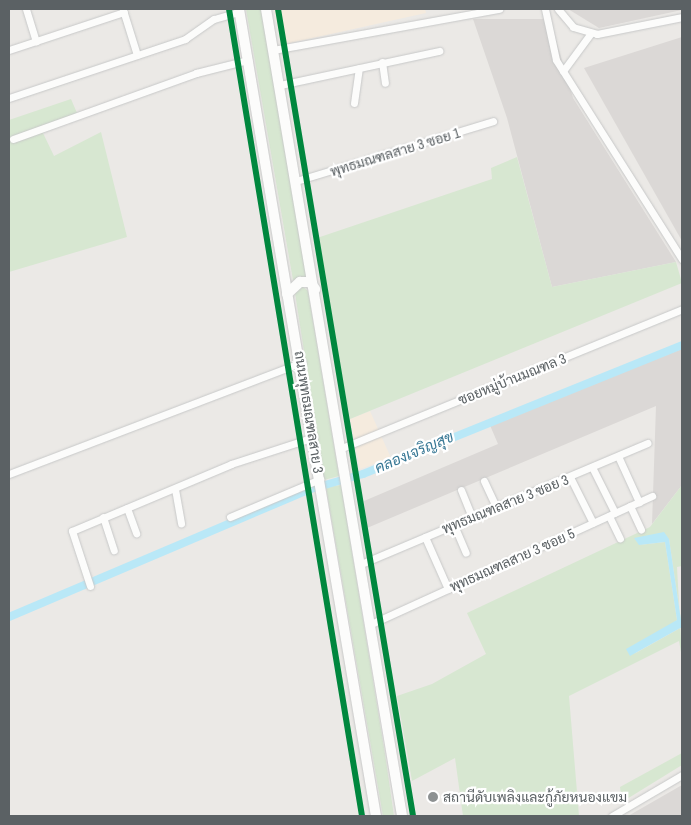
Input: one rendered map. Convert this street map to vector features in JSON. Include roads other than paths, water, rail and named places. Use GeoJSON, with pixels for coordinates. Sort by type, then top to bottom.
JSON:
{"type":"FeatureCollection","features":[{"type":"Feature","properties":{"kind":"main road","name":"ถนนพุทธมณฑลสาย 3"},"geometry":{"type":"LineString","coordinates":[[266,9],[349,485],[402,816]]}},
{"type":"Feature","properties":{"kind":"main road","name":"ถนนพุทธมณฑลสาย 3"},"geometry":{"type":"LineString","coordinates":[[239,11],[287,294],[302,362],[376,816]]}},
{"type":"Feature","properties":{"kind":"main road"},"geometry":{"type":"LineString","coordinates":[[287,294],[300,282],[310,282],[315,289]]}},
{"type":"Feature","properties":{"kind":"street"},"geometry":{"type":"LineString","coordinates":[[26,9],[36,42]]}},
{"type":"Feature","properties":{"kind":"street"},"geometry":{"type":"LineString","coordinates":[[274,50],[499,9]]}},
{"type":"Feature","properties":{"kind":"street"},"geometry":{"type":"LineString","coordinates":[[545,9],[552,46],[563,71],[682,259]]}},
{"type":"Feature","properties":{"kind":"street"},"geometry":{"type":"LineString","coordinates":[[558,9],[573,27],[591,33],[682,16]]}},
{"type":"Feature","properties":{"kind":"street"},"geometry":{"type":"LineString","coordinates":[[9,50],[124,10],[137,55]]}},
{"type":"Feature","properties":{"kind":"street"},"geometry":{"type":"LineString","coordinates":[[9,98],[185,39],[214,18],[239,11]]}},
{"type":"Feature","properties":{"kind":"street"},"geometry":{"type":"LineString","coordinates":[[563,71],[591,33]]}},
{"type":"Feature","properties":{"kind":"street"},"geometry":{"type":"LineString","coordinates":[[280,85],[439,51]]}},
{"type":"Feature","properties":{"kind":"street"},"geometry":{"type":"LineString","coordinates":[[13,139],[213,67],[248,60]]}},
{"type":"Feature","properties":{"kind":"street"},"geometry":{"type":"LineString","coordinates":[[382,62],[385,83]]}},
{"type":"Feature","properties":{"kind":"street"},"geometry":{"type":"LineString","coordinates":[[354,103],[359,68]]}},
{"type":"Feature","properties":{"kind":"street","name":"พุทธมณฑลสาย 3 ซอย 1"},"geometry":{"type":"LineString","coordinates":[[296,181],[493,121]]}},
{"type":"Feature","properties":{"kind":"street","name":"ซอยหมู่บ้านมณฑล 3"},"geometry":{"type":"LineString","coordinates":[[342,448],[682,309]]}},
{"type":"Feature","properties":{"kind":"street"},"geometry":{"type":"LineString","coordinates":[[9,474],[302,362]]}},
{"type":"Feature","properties":{"kind":"street"},"geometry":{"type":"LineString","coordinates":[[88,582],[70,533],[103,517],[272,448],[314,437]]}},
{"type":"Feature","properties":{"kind":"street","name":"พุทธมณฑลสาย 3 ซอย 3"},"geometry":{"type":"LineString","coordinates":[[362,564],[647,443]]}},
{"type":"Feature","properties":{"kind":"street"},"geometry":{"type":"LineString","coordinates":[[618,456],[639,502]]}},
{"type":"Feature","properties":{"kind":"street"},"geometry":{"type":"LineString","coordinates":[[592,467],[612,514],[620,540]]}},
{"type":"Feature","properties":{"kind":"street"},"geometry":{"type":"LineString","coordinates":[[570,477],[594,523]]}},
{"type":"Feature","properties":{"kind":"street"},"geometry":{"type":"LineString","coordinates":[[484,480],[496,507]]}},
{"type":"Feature","properties":{"kind":"street"},"geometry":{"type":"LineString","coordinates":[[230,518],[321,484]]}},
{"type":"Feature","properties":{"kind":"street"},"geometry":{"type":"LineString","coordinates":[[175,489],[181,523]]}},
{"type":"Feature","properties":{"kind":"street"},"geometry":{"type":"LineString","coordinates":[[461,490],[472,517]]}},
{"type":"Feature","properties":{"kind":"street","name":"พุทธมณฑลสาย 3 ซอย 5"},"geometry":{"type":"LineString","coordinates":[[371,624],[652,496]]}},
{"type":"Feature","properties":{"kind":"street"},"geometry":{"type":"LineString","coordinates":[[630,506],[642,530]]}},
{"type":"Feature","properties":{"kind":"street"},"geometry":{"type":"LineString","coordinates":[[126,508],[136,533]]}},
{"type":"Feature","properties":{"kind":"street"},"geometry":{"type":"LineString","coordinates":[[103,517],[114,550]]}},
{"type":"Feature","properties":{"kind":"street"},"geometry":{"type":"LineString","coordinates":[[454,525],[466,554]]}},
{"type":"Feature","properties":{"kind":"street"},"geometry":{"type":"LineString","coordinates":[[425,537],[448,589]]}},
{"type":"Feature","properties":{"kind":"street"},"geometry":{"type":"LineString","coordinates":[[612,816],[682,775]]}},
{"type":"Feature","properties":{"kind":"water"},"geometry":{"type":"Polygon","coordinates":[[[664,532],[669,539],[682,627],[630,656],[626,649],[677,620],[665,542],[639,545],[634,538],[664,532]]]}},
{"type":"Feature","properties":{"kind":"waterway","name":"คลองเจริญสุข"},"geometry":{"type":"LineString","coordinates":[[9,617],[311,489],[363,474],[682,345]]}},
{"type":"Feature","properties":{"kind":"place","name":"สถานีดับเพลิงและกู้ภัยหนองแขม"},"geometry":{"type":"Point","coordinates":[433,797]}}]}
